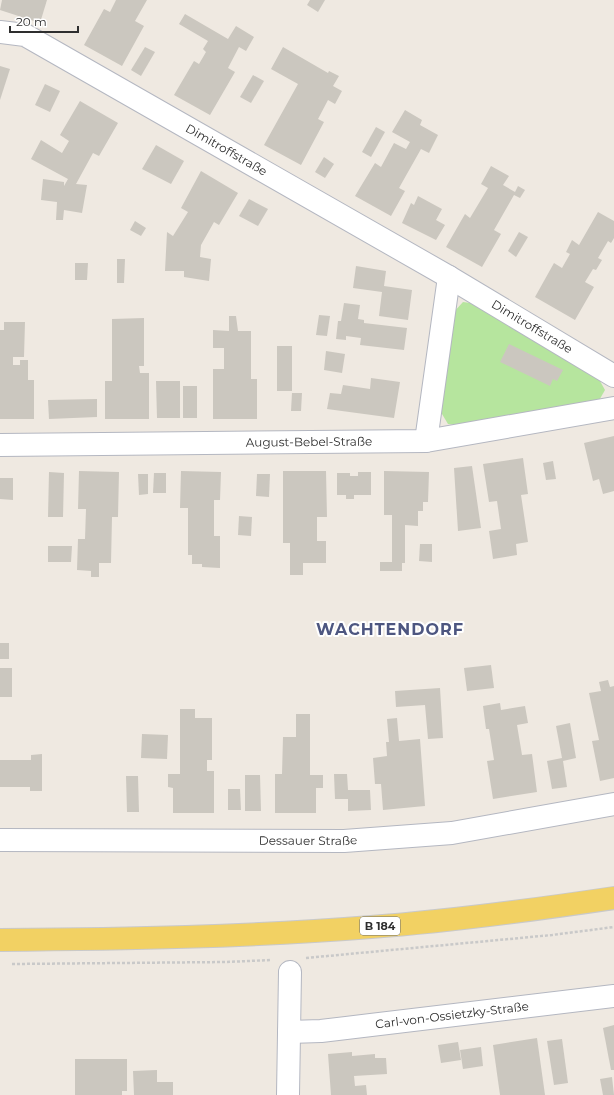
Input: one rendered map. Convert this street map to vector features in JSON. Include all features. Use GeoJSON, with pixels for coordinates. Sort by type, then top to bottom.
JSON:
{"type":"FeatureCollection","features":[{"type":"Feature","properties":{"kind":"main road","name":"B 184"},"geometry":{"type":"LineString","coordinates":[[0,940],[152,938],[311,931],[424,922],[614,898]]}},
{"type":"Feature","properties":{"kind":"street","name":"Dimitroffstraße"},"geometry":{"type":"LineString","coordinates":[[0,32],[25,35],[449,277],[614,376]]}},
{"type":"Feature","properties":{"kind":"street"},"geometry":{"type":"LineString","coordinates":[[426,441],[449,277]]}},
{"type":"Feature","properties":{"kind":"street","name":"August-Bebel-Straße"},"geometry":{"type":"LineString","coordinates":[[0,445],[426,441],[614,408]]}},
{"type":"Feature","properties":{"kind":"street","name":"Dessauer Straße"},"geometry":{"type":"LineString","coordinates":[[0,840],[344,841],[452,833],[614,804]]}},
{"type":"Feature","properties":{"kind":"street"},"geometry":{"type":"LineString","coordinates":[[288,1095],[290,972]]}},
{"type":"Feature","properties":{"kind":"street","name":"Carl-von-Ossietzky-Straße"},"geometry":{"type":"LineString","coordinates":[[289,1032],[371,1025],[614,996]]}},
{"type":"Feature","properties":{"kind":"green space"},"geometry":{"type":"Polygon","coordinates":[[[463,302],[484,305],[596,374],[605,390],[597,404],[464,426],[448,424],[439,409],[452,314],[463,302]]]}},
{"type":"Feature","properties":{"kind":"building"},"geometry":{"type":"Polygon","coordinates":[[[2,0],[47,0],[40,23],[0,10],[2,0]]]}},
{"type":"Feature","properties":{"kind":"building"},"geometry":{"type":"Polygon","coordinates":[[[116,0],[147,0],[135,21],[144,26],[122,66],[84,45],[104,9],[110,12],[116,0]]]}},
{"type":"Feature","properties":{"kind":"building"},"geometry":{"type":"Polygon","coordinates":[[[310,0],[325,0],[318,12],[307,5],[310,0]]]}},
{"type":"Feature","properties":{"kind":"building"},"geometry":{"type":"Polygon","coordinates":[[[185,14],[228,39],[236,26],[254,37],[246,51],[239,47],[228,68],[235,72],[210,115],[174,95],[194,61],[199,64],[206,52],[203,49],[208,41],[179,24],[185,14]]]}},
{"type":"Feature","properties":{"kind":"building"},"geometry":{"type":"Polygon","coordinates":[[[145,47],[155,52],[141,76],[131,70],[145,47]]]}},
{"type":"Feature","properties":{"kind":"building"},"geometry":{"type":"Polygon","coordinates":[[[283,47],[328,73],[329,71],[339,76],[333,86],[342,91],[335,104],[328,100],[318,119],[324,122],[301,165],[264,145],[298,84],[271,69],[283,47]]]}},
{"type":"Feature","properties":{"kind":"building"},"geometry":{"type":"Polygon","coordinates":[[[0,66],[10,69],[0,100],[0,66]]]}},
{"type":"Feature","properties":{"kind":"building"},"geometry":{"type":"Polygon","coordinates":[[[253,75],[264,81],[251,103],[240,97],[253,75]]]}},
{"type":"Feature","properties":{"kind":"building"},"geometry":{"type":"Polygon","coordinates":[[[45,84],[60,91],[50,112],[35,105],[45,84]]]}},
{"type":"Feature","properties":{"kind":"building"},"geometry":{"type":"Polygon","coordinates":[[[80,101],[118,123],[99,156],[93,153],[76,184],[87,185],[82,213],[64,210],[63,220],[56,220],[57,202],[41,200],[43,179],[64,182],[64,186],[68,179],[31,159],[41,140],[62,153],[69,141],[60,135],[80,101]]]}},
{"type":"Feature","properties":{"kind":"building"},"geometry":{"type":"Polygon","coordinates":[[[405,110],[422,120],[420,125],[438,135],[429,153],[421,149],[399,188],[405,191],[391,216],[355,196],[375,163],[381,167],[394,143],[406,149],[410,142],[392,132],[405,110]]]}},
{"type":"Feature","properties":{"kind":"building"},"geometry":{"type":"Polygon","coordinates":[[[376,127],[385,132],[371,157],[362,152],[376,127]]]}},
{"type":"Feature","properties":{"kind":"building"},"geometry":{"type":"Polygon","coordinates":[[[156,145],[184,161],[171,184],[142,169],[156,145]]]}},
{"type":"Feature","properties":{"kind":"building"},"geometry":{"type":"Polygon","coordinates":[[[324,157],[334,164],[325,178],[315,172],[324,157]]]}},
{"type":"Feature","properties":{"kind":"building"},"geometry":{"type":"Polygon","coordinates":[[[491,166],[509,176],[503,185],[515,192],[518,186],[525,190],[520,198],[514,195],[494,230],[501,234],[482,267],[446,247],[465,214],[470,218],[488,188],[481,184],[491,166]]]}},
{"type":"Feature","properties":{"kind":"building"},"geometry":{"type":"Polygon","coordinates":[[[201,171],[238,193],[219,225],[214,222],[201,245],[200,257],[211,259],[209,281],[184,277],[184,271],[165,271],[167,232],[173,236],[188,212],[181,208],[201,171]]]}},
{"type":"Feature","properties":{"kind":"building"},"geometry":{"type":"Polygon","coordinates":[[[418,196],[442,209],[436,220],[445,225],[436,240],[402,223],[411,203],[414,205],[418,196]]]}},
{"type":"Feature","properties":{"kind":"building"},"geometry":{"type":"Polygon","coordinates":[[[249,199],[268,209],[258,226],[239,216],[249,199]]]}},
{"type":"Feature","properties":{"kind":"building"},"geometry":{"type":"Polygon","coordinates":[[[598,212],[614,221],[614,238],[611,243],[608,241],[598,258],[602,260],[596,270],[593,269],[585,282],[594,287],[575,320],[535,297],[554,263],[562,268],[570,254],[566,252],[572,240],[579,245],[598,212]]]}},
{"type":"Feature","properties":{"kind":"building"},"geometry":{"type":"Polygon","coordinates":[[[135,221],[146,228],[141,236],[130,230],[135,221]]]}},
{"type":"Feature","properties":{"kind":"building"},"geometry":{"type":"Polygon","coordinates":[[[519,232],[528,237],[516,257],[508,251],[519,232]]]}},
{"type":"Feature","properties":{"kind":"building"},"geometry":{"type":"Polygon","coordinates":[[[117,259],[125,259],[124,283],[117,283],[117,259]]]}},
{"type":"Feature","properties":{"kind":"building"},"geometry":{"type":"Polygon","coordinates":[[[75,263],[88,263],[87,280],[75,280],[75,263]]]}},
{"type":"Feature","properties":{"kind":"building"},"geometry":{"type":"Polygon","coordinates":[[[356,266],[386,271],[384,286],[412,290],[408,320],[379,316],[382,292],[353,288],[356,266]]]}},
{"type":"Feature","properties":{"kind":"building"},"geometry":{"type":"Polygon","coordinates":[[[344,303],[360,305],[358,319],[364,320],[364,323],[407,328],[404,350],[360,345],[361,338],[346,336],[346,340],[336,339],[338,321],[341,321],[344,303]]]}},
{"type":"Feature","properties":{"kind":"building"},"geometry":{"type":"Polygon","coordinates":[[[319,315],[330,316],[327,336],[316,335],[319,315]]]}},
{"type":"Feature","properties":{"kind":"building"},"geometry":{"type":"Polygon","coordinates":[[[229,316],[236,316],[238,331],[251,331],[251,379],[257,379],[257,419],[213,419],[213,369],[224,369],[224,348],[213,348],[213,330],[229,331],[229,316]]]}},
{"type":"Feature","properties":{"kind":"building"},"geometry":{"type":"Polygon","coordinates":[[[144,318],[144,366],[139,366],[140,373],[149,373],[149,419],[105,419],[105,381],[112,381],[112,319],[144,318]]]}},
{"type":"Feature","properties":{"kind":"building"},"geometry":{"type":"Polygon","coordinates":[[[4,322],[25,322],[24,357],[13,357],[13,365],[20,365],[20,360],[28,360],[28,380],[34,380],[34,419],[0,419],[0,330],[4,330],[4,322]]]}},
{"type":"Feature","properties":{"kind":"building"},"geometry":{"type":"Polygon","coordinates":[[[509,344],[563,370],[557,381],[553,379],[550,386],[500,362],[509,344]]]}},
{"type":"Feature","properties":{"kind":"building"},"geometry":{"type":"Polygon","coordinates":[[[277,346],[292,346],[292,391],[277,391],[277,346]]]}},
{"type":"Feature","properties":{"kind":"building"},"geometry":{"type":"Polygon","coordinates":[[[326,351],[345,354],[342,373],[324,370],[326,351]]]}},
{"type":"Feature","properties":{"kind":"building"},"geometry":{"type":"Polygon","coordinates":[[[371,378],[400,382],[394,418],[327,409],[330,393],[341,394],[343,385],[370,389],[371,378]]]}},
{"type":"Feature","properties":{"kind":"building"},"geometry":{"type":"Polygon","coordinates":[[[156,381],[180,381],[180,418],[157,418],[156,381]]]}},
{"type":"Feature","properties":{"kind":"building"},"geometry":{"type":"Polygon","coordinates":[[[183,386],[197,386],[197,418],[183,418],[183,386]]]}},
{"type":"Feature","properties":{"kind":"building"},"geometry":{"type":"Polygon","coordinates":[[[292,393],[302,393],[301,411],[291,411],[292,393]]]}},
{"type":"Feature","properties":{"kind":"building"},"geometry":{"type":"Polygon","coordinates":[[[97,399],[97,417],[49,419],[48,400],[97,399]]]}},
{"type":"Feature","properties":{"kind":"building"},"geometry":{"type":"Polygon","coordinates":[[[614,436],[614,491],[603,494],[599,479],[593,481],[584,443],[614,436]]]}},
{"type":"Feature","properties":{"kind":"building"},"geometry":{"type":"Polygon","coordinates":[[[523,458],[528,494],[521,495],[528,542],[516,544],[517,555],[493,559],[489,531],[501,529],[497,501],[489,502],[483,464],[523,458]]]}},
{"type":"Feature","properties":{"kind":"building"},"geometry":{"type":"Polygon","coordinates":[[[553,461],[556,479],[546,480],[543,463],[553,461]]]}},
{"type":"Feature","properties":{"kind":"building"},"geometry":{"type":"Polygon","coordinates":[[[472,466],[481,528],[458,531],[454,468],[472,466]]]}},
{"type":"Feature","properties":{"kind":"building"},"geometry":{"type":"Polygon","coordinates":[[[79,471],[119,472],[118,517],[112,517],[111,563],[99,563],[99,577],[91,577],[91,571],[77,570],[78,539],[85,539],[86,509],[78,509],[79,471]]]}},
{"type":"Feature","properties":{"kind":"building"},"geometry":{"type":"Polygon","coordinates":[[[181,471],[221,472],[220,500],[214,500],[214,536],[220,536],[220,568],[202,567],[202,564],[192,564],[192,555],[188,555],[188,508],[180,508],[181,471]]]}},
{"type":"Feature","properties":{"kind":"building"},"geometry":{"type":"Polygon","coordinates":[[[283,471],[326,471],[327,517],[317,517],[317,541],[326,541],[326,563],[303,563],[303,575],[290,575],[290,543],[283,543],[283,471]]]}},
{"type":"Feature","properties":{"kind":"building"},"geometry":{"type":"Polygon","coordinates":[[[384,471],[429,472],[428,502],[423,502],[423,511],[418,511],[418,526],[405,525],[405,563],[402,563],[402,571],[380,571],[380,562],[392,562],[392,515],[384,515],[384,471]]]}},
{"type":"Feature","properties":{"kind":"building"},"geometry":{"type":"Polygon","coordinates":[[[49,472],[64,473],[63,517],[48,517],[49,472]]]}},
{"type":"Feature","properties":{"kind":"building"},"geometry":{"type":"Polygon","coordinates":[[[358,472],[371,472],[371,495],[354,495],[354,499],[346,499],[346,495],[337,495],[337,473],[350,473],[350,476],[358,476],[358,472]]]}},
{"type":"Feature","properties":{"kind":"building"},"geometry":{"type":"Polygon","coordinates":[[[154,473],[166,473],[166,493],[153,493],[154,473]]]}},
{"type":"Feature","properties":{"kind":"building"},"geometry":{"type":"Polygon","coordinates":[[[138,474],[148,474],[148,494],[139,495],[138,474]]]}},
{"type":"Feature","properties":{"kind":"building"},"geometry":{"type":"Polygon","coordinates":[[[257,474],[270,474],[269,497],[256,496],[257,474]]]}},
{"type":"Feature","properties":{"kind":"building"},"geometry":{"type":"Polygon","coordinates":[[[0,478],[13,478],[13,500],[0,499],[0,478]]]}},
{"type":"Feature","properties":{"kind":"building"},"geometry":{"type":"Polygon","coordinates":[[[239,516],[252,517],[251,536],[238,535],[239,516]]]}},
{"type":"Feature","properties":{"kind":"building"},"geometry":{"type":"Polygon","coordinates":[[[420,544],[432,544],[432,562],[419,561],[420,544]]]}},
{"type":"Feature","properties":{"kind":"building"},"geometry":{"type":"Polygon","coordinates":[[[48,546],[72,546],[71,562],[48,562],[48,546]]]}},
{"type":"Feature","properties":{"kind":"building"},"geometry":{"type":"Polygon","coordinates":[[[0,643],[9,643],[9,659],[0,659],[0,643]]]}},
{"type":"Feature","properties":{"kind":"building"},"geometry":{"type":"Polygon","coordinates":[[[491,665],[494,688],[467,691],[464,668],[491,665]]]}},
{"type":"Feature","properties":{"kind":"building"},"geometry":{"type":"Polygon","coordinates":[[[0,668],[12,668],[12,697],[0,697],[0,668]]]}},
{"type":"Feature","properties":{"kind":"building"},"geometry":{"type":"Polygon","coordinates":[[[608,680],[610,687],[614,686],[614,778],[600,781],[592,741],[599,740],[589,693],[601,691],[599,682],[608,680]]]}},
{"type":"Feature","properties":{"kind":"building"},"geometry":{"type":"Polygon","coordinates":[[[440,688],[443,738],[428,739],[425,705],[396,707],[395,691],[440,688]]]}},
{"type":"Feature","properties":{"kind":"building"},"geometry":{"type":"Polygon","coordinates":[[[500,703],[501,710],[525,706],[528,723],[517,725],[522,755],[532,754],[537,792],[493,799],[487,761],[494,760],[489,729],[486,729],[483,706],[500,703]]]}},
{"type":"Feature","properties":{"kind":"building"},"geometry":{"type":"Polygon","coordinates":[[[180,709],[195,709],[195,718],[212,718],[212,760],[207,760],[207,771],[214,771],[214,813],[173,813],[173,788],[168,787],[168,774],[180,774],[180,709]]]}},
{"type":"Feature","properties":{"kind":"building"},"geometry":{"type":"Polygon","coordinates":[[[296,714],[310,714],[310,775],[323,775],[323,788],[316,788],[316,813],[275,813],[275,774],[282,774],[283,737],[296,737],[296,714]]]}},
{"type":"Feature","properties":{"kind":"building"},"geometry":{"type":"Polygon","coordinates":[[[397,718],[399,741],[420,739],[425,806],[383,810],[381,784],[375,784],[373,758],[387,756],[386,742],[389,742],[387,719],[397,718]]]}},
{"type":"Feature","properties":{"kind":"building"},"geometry":{"type":"Polygon","coordinates":[[[570,723],[576,758],[563,761],[567,787],[552,789],[547,761],[562,758],[556,726],[570,723]]]}},
{"type":"Feature","properties":{"kind":"building"},"geometry":{"type":"Polygon","coordinates":[[[142,734],[168,735],[167,759],[141,758],[142,734]]]}},
{"type":"Feature","properties":{"kind":"building"},"geometry":{"type":"Polygon","coordinates":[[[42,754],[42,791],[30,791],[30,787],[0,787],[0,760],[31,760],[31,755],[42,754]]]}},
{"type":"Feature","properties":{"kind":"building"},"geometry":{"type":"Polygon","coordinates":[[[334,774],[347,774],[348,790],[370,790],[371,810],[348,811],[348,799],[335,799],[334,774]]]}},
{"type":"Feature","properties":{"kind":"building"},"geometry":{"type":"Polygon","coordinates":[[[245,775],[260,775],[261,811],[245,811],[245,775]]]}},
{"type":"Feature","properties":{"kind":"building"},"geometry":{"type":"Polygon","coordinates":[[[126,776],[138,776],[139,812],[127,812],[126,776]]]}},
{"type":"Feature","properties":{"kind":"building"},"geometry":{"type":"Polygon","coordinates":[[[228,789],[240,789],[241,810],[228,810],[228,789]]]}},
{"type":"Feature","properties":{"kind":"building"},"geometry":{"type":"Polygon","coordinates":[[[614,1025],[614,1070],[611,1070],[603,1028],[614,1025]]]}},
{"type":"Feature","properties":{"kind":"building"},"geometry":{"type":"Polygon","coordinates":[[[537,1038],[545,1095],[500,1095],[493,1045],[537,1038]]]}},
{"type":"Feature","properties":{"kind":"building"},"geometry":{"type":"Polygon","coordinates":[[[562,1039],[568,1083],[554,1085],[547,1041],[562,1039]]]}},
{"type":"Feature","properties":{"kind":"building"},"geometry":{"type":"Polygon","coordinates":[[[458,1042],[461,1060],[441,1063],[438,1045],[458,1042]]]}},
{"type":"Feature","properties":{"kind":"building"},"geometry":{"type":"Polygon","coordinates":[[[481,1047],[483,1066],[463,1069],[460,1050],[481,1047]]]}},
{"type":"Feature","properties":{"kind":"building"},"geometry":{"type":"Polygon","coordinates":[[[352,1052],[352,1056],[375,1054],[375,1058],[386,1058],[387,1074],[354,1076],[355,1086],[366,1085],[367,1095],[331,1095],[328,1054],[352,1052]]]}},
{"type":"Feature","properties":{"kind":"building"},"geometry":{"type":"Polygon","coordinates":[[[75,1059],[127,1059],[127,1091],[122,1091],[122,1095],[75,1095],[75,1059]]]}},
{"type":"Feature","properties":{"kind":"building"},"geometry":{"type":"Polygon","coordinates":[[[157,1070],[157,1082],[173,1082],[173,1095],[134,1095],[133,1071],[157,1070]]]}},
{"type":"Feature","properties":{"kind":"building"},"geometry":{"type":"Polygon","coordinates":[[[612,1077],[614,1095],[603,1095],[600,1079],[612,1077]]]}},
{"type":"Feature","properties":{"kind":"district","name":"WACHTENDORF"},"geometry":{"type":"Point","coordinates":[390,629]}}]}
